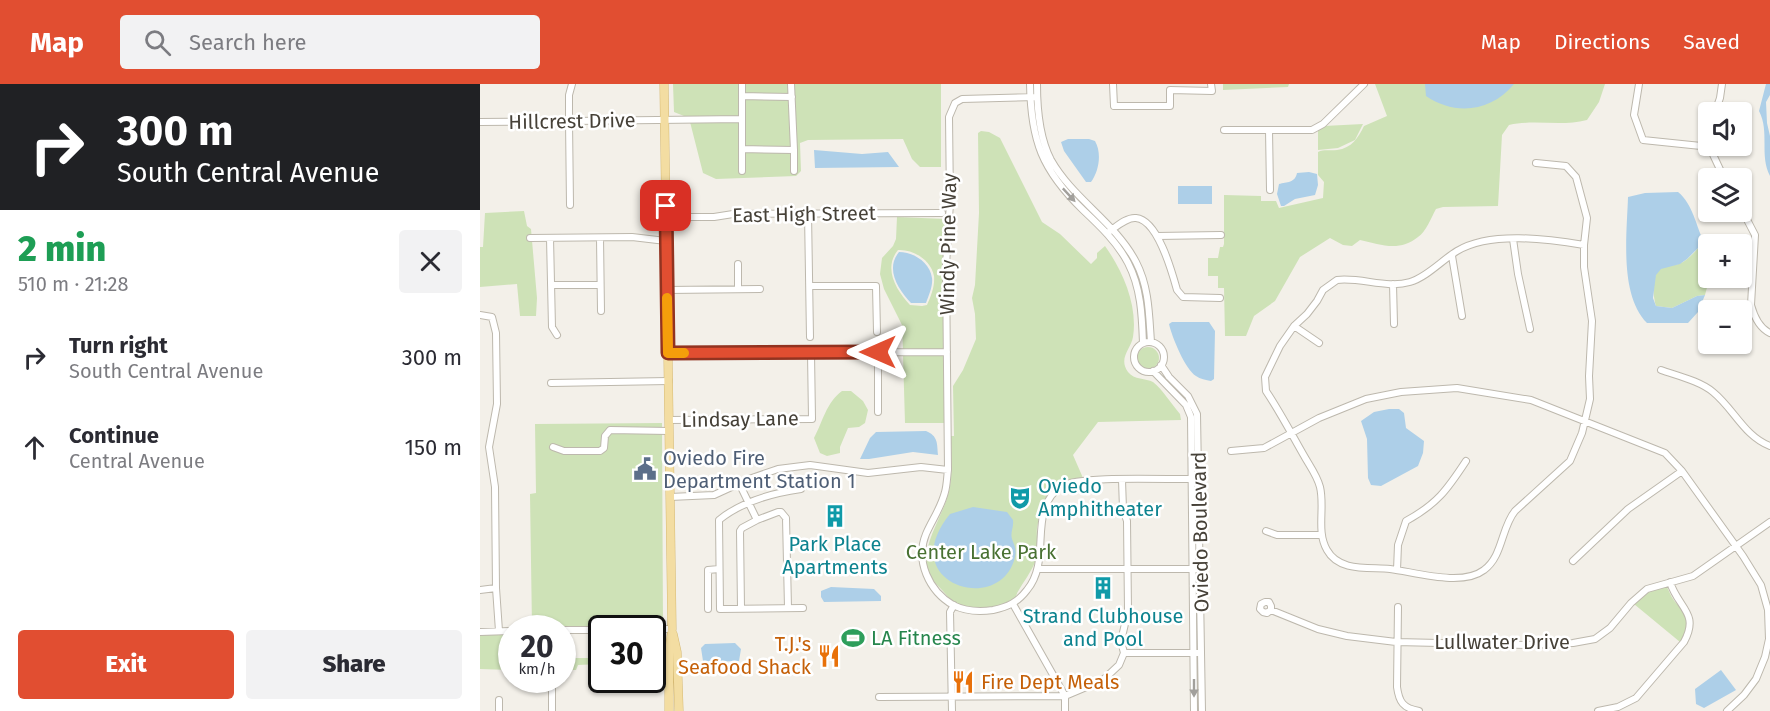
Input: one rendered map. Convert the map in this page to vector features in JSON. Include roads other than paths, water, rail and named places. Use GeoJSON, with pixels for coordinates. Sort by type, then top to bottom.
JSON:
{"type":"FeatureCollection","features":[{"type":"Feature","properties":{"kind":"main road"},"geometry":{"type":"LineString","coordinates":[[664,84],[672,629],[669,652],[669,711]]}},
{"type":"Feature","properties":{"kind":"main road"},"geometry":{"type":"LineString","coordinates":[[672,629],[677,652],[679,711]]}},
{"type":"Feature","properties":{"kind":"street"},"geometry":{"type":"LineString","coordinates":[[570,205],[568,121],[569,95],[572,84]]}},
{"type":"Feature","properties":{"kind":"street"},"geometry":{"type":"LineString","coordinates":[[742,84],[742,171]]}},
{"type":"Feature","properties":{"kind":"street"},"geometry":{"type":"LineString","coordinates":[[791,84],[794,171]]}},
{"type":"Feature","properties":{"kind":"street"},"geometry":{"type":"LineString","coordinates":[[1030,84],[1042,133],[1052,160],[1062,176],[1136,262],[1145,284],[1151,342]]}},
{"type":"Feature","properties":{"kind":"street"},"geometry":{"type":"LineString","coordinates":[[1034,97],[1037,84]]}},
{"type":"Feature","properties":{"kind":"street"},"geometry":{"type":"LineString","coordinates":[[1113,84],[1114,106],[1124,107],[1170,106],[1170,90],[1212,91],[1211,84]]}},
{"type":"Feature","properties":{"kind":"street"},"geometry":{"type":"LineString","coordinates":[[1224,130],[1312,130],[1317,128],[1364,84]]}},
{"type":"Feature","properties":{"kind":"street"},"geometry":{"type":"LineString","coordinates":[[1639,84],[1634,115],[1642,140],[1698,146]]}},
{"type":"Feature","properties":{"kind":"street"},"geometry":{"type":"LineString","coordinates":[[1718,102],[1722,84]]}},
{"type":"Feature","properties":{"kind":"street"},"geometry":{"type":"LineString","coordinates":[[742,96],[792,97]]}},
{"type":"Feature","properties":{"kind":"street","name":"Windy Pine Way"},"geometry":{"type":"LineString","coordinates":[[954,605],[930,585],[923,552],[925,536],[939,509],[945,491],[948,470],[946,243],[950,203],[949,117],[955,103],[969,98],[1034,97]]}},
{"type":"Feature","properties":{"kind":"street","name":"Hillcrest Drive"},"geometry":{"type":"LineString","coordinates":[[480,122],[742,119]]}},
{"type":"Feature","properties":{"kind":"street"},"geometry":{"type":"LineString","coordinates":[[1269,130],[1270,190]]}},
{"type":"Feature","properties":{"kind":"street"},"geometry":{"type":"LineString","coordinates":[[742,150],[794,150]]}},
{"type":"Feature","properties":{"kind":"street"},"geometry":{"type":"LineString","coordinates":[[1536,163],[1566,166],[1576,177],[1587,218],[1584,267],[1592,321],[1590,399],[1585,422],[1570,461],[1509,519],[1501,546],[1486,569],[1473,577],[1435,577],[1397,570],[1362,569],[1342,563],[1330,555],[1322,535],[1320,489],[1317,479],[1266,391],[1265,376],[1280,346],[1294,326],[1307,314],[1323,290],[1337,280],[1393,284],[1411,282],[1473,244],[1485,241],[1547,239],[1584,245]]}},
{"type":"Feature","properties":{"kind":"street"},"geometry":{"type":"LineString","coordinates":[[808,213],[810,337]]}},
{"type":"Feature","properties":{"kind":"street","name":"East High Street"},"geometry":{"type":"LineString","coordinates":[[666,217],[808,213],[942,213]]}},
{"type":"Feature","properties":{"kind":"street"},"geometry":{"type":"LineString","coordinates":[[1110,231],[1129,218],[1135,218],[1150,225],[1157,237],[1177,290],[1183,297],[1220,298]]}},
{"type":"Feature","properties":{"kind":"street"},"geometry":{"type":"LineString","coordinates":[[1748,222],[1755,235],[1751,305],[1754,316],[1765,331],[1770,333]]}},
{"type":"Feature","properties":{"kind":"street"},"geometry":{"type":"LineString","coordinates":[[1110,231],[1128,262],[1134,278],[1141,304],[1143,343]]}},
{"type":"Feature","properties":{"kind":"street"},"geometry":{"type":"LineString","coordinates":[[1157,237],[1221,235]]}},
{"type":"Feature","properties":{"kind":"street"},"geometry":{"type":"LineString","coordinates":[[530,238],[632,237],[666,244]]}},
{"type":"Feature","properties":{"kind":"street"},"geometry":{"type":"LineString","coordinates":[[550,238],[552,327],[557,335]]}},
{"type":"Feature","properties":{"kind":"street"},"geometry":{"type":"LineString","coordinates":[[600,238],[601,311]]}},
{"type":"Feature","properties":{"kind":"street"},"geometry":{"type":"LineString","coordinates":[[1514,239],[1518,274],[1530,329]]}},
{"type":"Feature","properties":{"kind":"street"},"geometry":{"type":"LineString","coordinates":[[1452,256],[1462,315]]}},
{"type":"Feature","properties":{"kind":"street"},"geometry":{"type":"LineString","coordinates":[[738,264],[738,289]]}},
{"type":"Feature","properties":{"kind":"street"},"geometry":{"type":"LineString","coordinates":[[1393,284],[1394,324]]}},
{"type":"Feature","properties":{"kind":"street"},"geometry":{"type":"LineString","coordinates":[[551,285],[600,285]]}},
{"type":"Feature","properties":{"kind":"street"},"geometry":{"type":"LineString","coordinates":[[810,286],[876,286],[877,332]]}},
{"type":"Feature","properties":{"kind":"street"},"geometry":{"type":"LineString","coordinates":[[667,290],[759,289]]}},
{"type":"Feature","properties":{"kind":"street"},"geometry":{"type":"LineString","coordinates":[[480,315],[492,317],[496,333],[497,404],[489,447],[495,487],[498,617]]}},
{"type":"Feature","properties":{"kind":"street"},"geometry":{"type":"LineString","coordinates":[[1294,326],[1319,343]]}},
{"type":"Feature","properties":{"kind":"street"},"geometry":{"type":"LineString","coordinates":[[1151,342],[1161,348],[1163,353],[1161,365],[1153,371],[1145,371],[1135,363],[1135,351],[1143,343],[1151,342]]}},
{"type":"Feature","properties":{"kind":"street"},"geometry":{"type":"LineString","coordinates":[[878,352],[878,412]]}},
{"type":"Feature","properties":{"kind":"street"},"geometry":{"type":"LineString","coordinates":[[668,353],[946,352]]}},
{"type":"Feature","properties":{"kind":"street","name":"Lindsay Lane"},"geometry":{"type":"LineString","coordinates":[[669,420],[812,418],[811,353]]}},
{"type":"Feature","properties":{"kind":"street","name":"Oviedo Boulevard"},"geometry":{"type":"LineString","coordinates":[[1161,365],[1169,377],[1188,396],[1197,414],[1194,711]]}},
{"type":"Feature","properties":{"kind":"street"},"geometry":{"type":"LineString","coordinates":[[1661,370],[1711,390],[1734,412],[1740,424],[1749,433],[1770,446]]}},
{"type":"Feature","properties":{"kind":"street","name":"Oviedo Boulevard"},"geometry":{"type":"LineString","coordinates":[[1153,371],[1186,405],[1191,417],[1196,479]]}},
{"type":"Feature","properties":{"kind":"street"},"geometry":{"type":"LineString","coordinates":[[551,383],[669,381]]}},
{"type":"Feature","properties":{"kind":"street"},"geometry":{"type":"LineString","coordinates":[[1231,451],[1264,448],[1319,418],[1358,402],[1401,392],[1457,388],[1531,400],[1665,453],[1682,471],[1761,585],[1770,620],[1765,657],[1756,679],[1744,695],[1727,711]]}},
{"type":"Feature","properties":{"kind":"street"},"geometry":{"type":"LineString","coordinates":[[553,447],[564,451],[600,451],[604,448],[606,436],[610,430],[669,431]]}},
{"type":"Feature","properties":{"kind":"street"},"geometry":{"type":"LineString","coordinates":[[1397,570],[1398,545],[1406,521],[1426,510],[1446,492],[1466,461]]}},
{"type":"Feature","properties":{"kind":"street"},"geometry":{"type":"LineString","coordinates":[[670,497],[714,495],[778,469],[810,465],[868,473],[921,467],[948,470]]}},
{"type":"Feature","properties":{"kind":"street"},"geometry":{"type":"LineString","coordinates":[[1573,561],[1628,509],[1682,471]]}},
{"type":"Feature","properties":{"kind":"street"},"geometry":{"type":"LineString","coordinates":[[952,711],[950,612],[954,605],[963,609],[985,612],[1013,604],[1031,586],[1039,569],[1043,511],[1051,496],[1062,487],[1081,481],[1196,479]]}},
{"type":"Feature","properties":{"kind":"street"},"geometry":{"type":"LineString","coordinates":[[879,697],[1065,696],[1103,680],[1119,665],[1124,653],[1121,641],[1127,620],[1127,521],[1123,509],[1122,480]]}},
{"type":"Feature","properties":{"kind":"street"},"geometry":{"type":"LineString","coordinates":[[739,483],[757,520]]}},
{"type":"Feature","properties":{"kind":"street"},"geometry":{"type":"LineString","coordinates":[[801,489],[777,493],[749,503],[719,520],[719,568],[720,609],[803,608]]}},
{"type":"Feature","properties":{"kind":"street"},"geometry":{"type":"LineString","coordinates":[[741,608],[741,528],[781,512],[786,518],[788,608]]}},
{"type":"Feature","properties":{"kind":"street","name":"Lullwater Drive"},"geometry":{"type":"LineString","coordinates":[[1271,610],[1318,629],[1347,636],[1396,642],[1561,645],[1595,639],[1610,628],[1631,603],[1647,589],[1693,576],[1770,522]]}},
{"type":"Feature","properties":{"kind":"street"},"geometry":{"type":"LineString","coordinates":[[1266,531],[1277,535],[1322,535]]}},
{"type":"Feature","properties":{"kind":"street"},"geometry":{"type":"LineString","coordinates":[[708,609],[708,570],[719,568]]}},
{"type":"Feature","properties":{"kind":"street"},"geometry":{"type":"LineString","coordinates":[[1039,569],[1197,569]]}},
{"type":"Feature","properties":{"kind":"street","name":"Oviedo Boulevard"},"geometry":{"type":"LineString","coordinates":[[1197,569],[1202,653],[1202,711]]}},
{"type":"Feature","properties":{"kind":"street"},"geometry":{"type":"LineString","coordinates":[[1598,711],[1618,707],[1636,698],[1684,642],[1690,631],[1688,611],[1674,594],[1670,582]]}},
{"type":"Feature","properties":{"kind":"street"},"geometry":{"type":"LineString","coordinates":[[480,590],[496,588]]}},
{"type":"Feature","properties":{"kind":"street"},"geometry":{"type":"LineString","coordinates":[[1013,604],[1065,696],[1065,711]]}},
{"type":"Feature","properties":{"kind":"street"},"geometry":{"type":"LineString","coordinates":[[1398,607],[1396,642],[1399,700],[1407,709],[1419,711]]}},
{"type":"Feature","properties":{"kind":"street"},"geometry":{"type":"LineString","coordinates":[[666,629],[672,629]]}},
{"type":"Feature","properties":{"kind":"street"},"geometry":{"type":"LineString","coordinates":[[480,632],[498,631]]}},
{"type":"Feature","properties":{"kind":"street"},"geometry":{"type":"LineString","coordinates":[[1124,653],[1202,653]]}},
{"type":"Feature","properties":{"kind":"street"},"geometry":{"type":"LineString","coordinates":[[552,693],[552,711]]}},
{"type":"Feature","properties":{"kind":"street"},"geometry":{"type":"LineString","coordinates":[[499,700],[499,711]]}},
{"type":"Feature","properties":{"kind":"water"},"geometry":{"type":"Polygon","coordinates":[[[1425,84],[1514,84],[1495,100],[1484,105],[1461,108],[1437,102],[1426,96],[1425,84]]]}},
{"type":"Feature","properties":{"kind":"water"},"geometry":{"type":"Polygon","coordinates":[[[1766,84],[1770,84],[1770,95],[1766,102],[1770,136],[1770,176],[1765,160],[1764,127],[1759,111],[1766,84]]]}},
{"type":"Feature","properties":{"kind":"water"},"geometry":{"type":"Polygon","coordinates":[[[1068,139],[1095,141],[1099,162],[1091,182],[1086,182],[1064,151],[1061,142],[1068,139]]]}},
{"type":"Feature","properties":{"kind":"water"},"geometry":{"type":"Polygon","coordinates":[[[814,150],[862,154],[888,152],[899,167],[815,168],[814,150]]]}},
{"type":"Feature","properties":{"kind":"water"},"geometry":{"type":"Polygon","coordinates":[[[1297,173],[1317,174],[1318,185],[1315,195],[1295,199],[1281,206],[1277,194],[1279,184],[1293,180],[1297,173]]]}},
{"type":"Feature","properties":{"kind":"water"},"geometry":{"type":"Polygon","coordinates":[[[1178,186],[1212,186],[1212,204],[1178,204],[1178,186]]]}},
{"type":"Feature","properties":{"kind":"water"},"geometry":{"type":"Polygon","coordinates":[[[1678,192],[1691,209],[1701,234],[1698,234],[1698,248],[1687,259],[1680,264],[1661,269],[1656,275],[1653,298],[1656,306],[1672,308],[1697,296],[1705,295],[1703,300],[1698,300],[1698,312],[1688,323],[1647,323],[1632,297],[1628,280],[1626,245],[1628,197],[1645,193],[1678,192]]]}},
{"type":"Feature","properties":{"kind":"water"},"geometry":{"type":"Polygon","coordinates":[[[899,252],[920,259],[931,272],[932,281],[926,303],[911,303],[898,285],[893,265],[899,252]]]}},
{"type":"Feature","properties":{"kind":"water"},"geometry":{"type":"Polygon","coordinates":[[[1172,322],[1209,322],[1215,331],[1214,379],[1211,381],[1199,378],[1188,367],[1173,337],[1169,324],[1172,322]]]}},
{"type":"Feature","properties":{"kind":"water"},"geometry":{"type":"Polygon","coordinates":[[[1399,409],[1404,413],[1406,428],[1424,441],[1423,453],[1418,466],[1381,486],[1371,485],[1368,478],[1367,439],[1361,421],[1374,412],[1399,409]]]}},
{"type":"Feature","properties":{"kind":"water"},"geometry":{"type":"Polygon","coordinates":[[[926,431],[935,438],[938,455],[913,452],[860,459],[870,438],[876,432],[926,431]]]}},
{"type":"Feature","properties":{"kind":"water"},"geometry":{"type":"Polygon","coordinates":[[[973,507],[1007,512],[1013,520],[1012,537],[1016,552],[1006,575],[991,585],[973,588],[956,584],[942,574],[934,559],[936,538],[950,514],[973,507]]]}},
{"type":"Feature","properties":{"kind":"water"},"geometry":{"type":"Polygon","coordinates":[[[831,587],[874,589],[881,596],[881,601],[824,602],[821,591],[831,587]]]}},
{"type":"Feature","properties":{"kind":"water"},"geometry":{"type":"Polygon","coordinates":[[[735,643],[741,649],[739,661],[703,661],[701,648],[705,644],[735,643]]]}},
{"type":"Feature","properties":{"kind":"water"},"geometry":{"type":"Polygon","coordinates":[[[1721,670],[1736,690],[1704,708],[1696,704],[1695,689],[1721,670]]]}},
{"type":"Feature","properties":{"kind":"place","name":"Oviedo Fire Department Station 1"},"geometry":{"type":"Point","coordinates":[645,469]}},
{"type":"Feature","properties":{"kind":"place","name":"Oviedo Amphitheater"},"geometry":{"type":"Point","coordinates":[1020,498]}},
{"type":"Feature","properties":{"kind":"place","name":"Park Place Apartments"},"geometry":{"type":"Point","coordinates":[835,516]}},
{"type":"Feature","properties":{"kind":"place","name":"Strand Clubhouse and Pool"},"geometry":{"type":"Point","coordinates":[1103,588]}},
{"type":"Feature","properties":{"kind":"place","name":"LA Fitness"},"geometry":{"type":"Point","coordinates":[853,638]}},
{"type":"Feature","properties":{"kind":"place","name":"T.J.'s Seafood Shack"},"geometry":{"type":"Point","coordinates":[829,656]}},
{"type":"Feature","properties":{"kind":"place","name":"Fire Dept Meals"},"geometry":{"type":"Point","coordinates":[963,682]}},
{"type":"Feature","properties":{"kind":"park label","name":"Center Lake Park"},"geometry":{"type":"Point","coordinates":[981,552]}}]}
